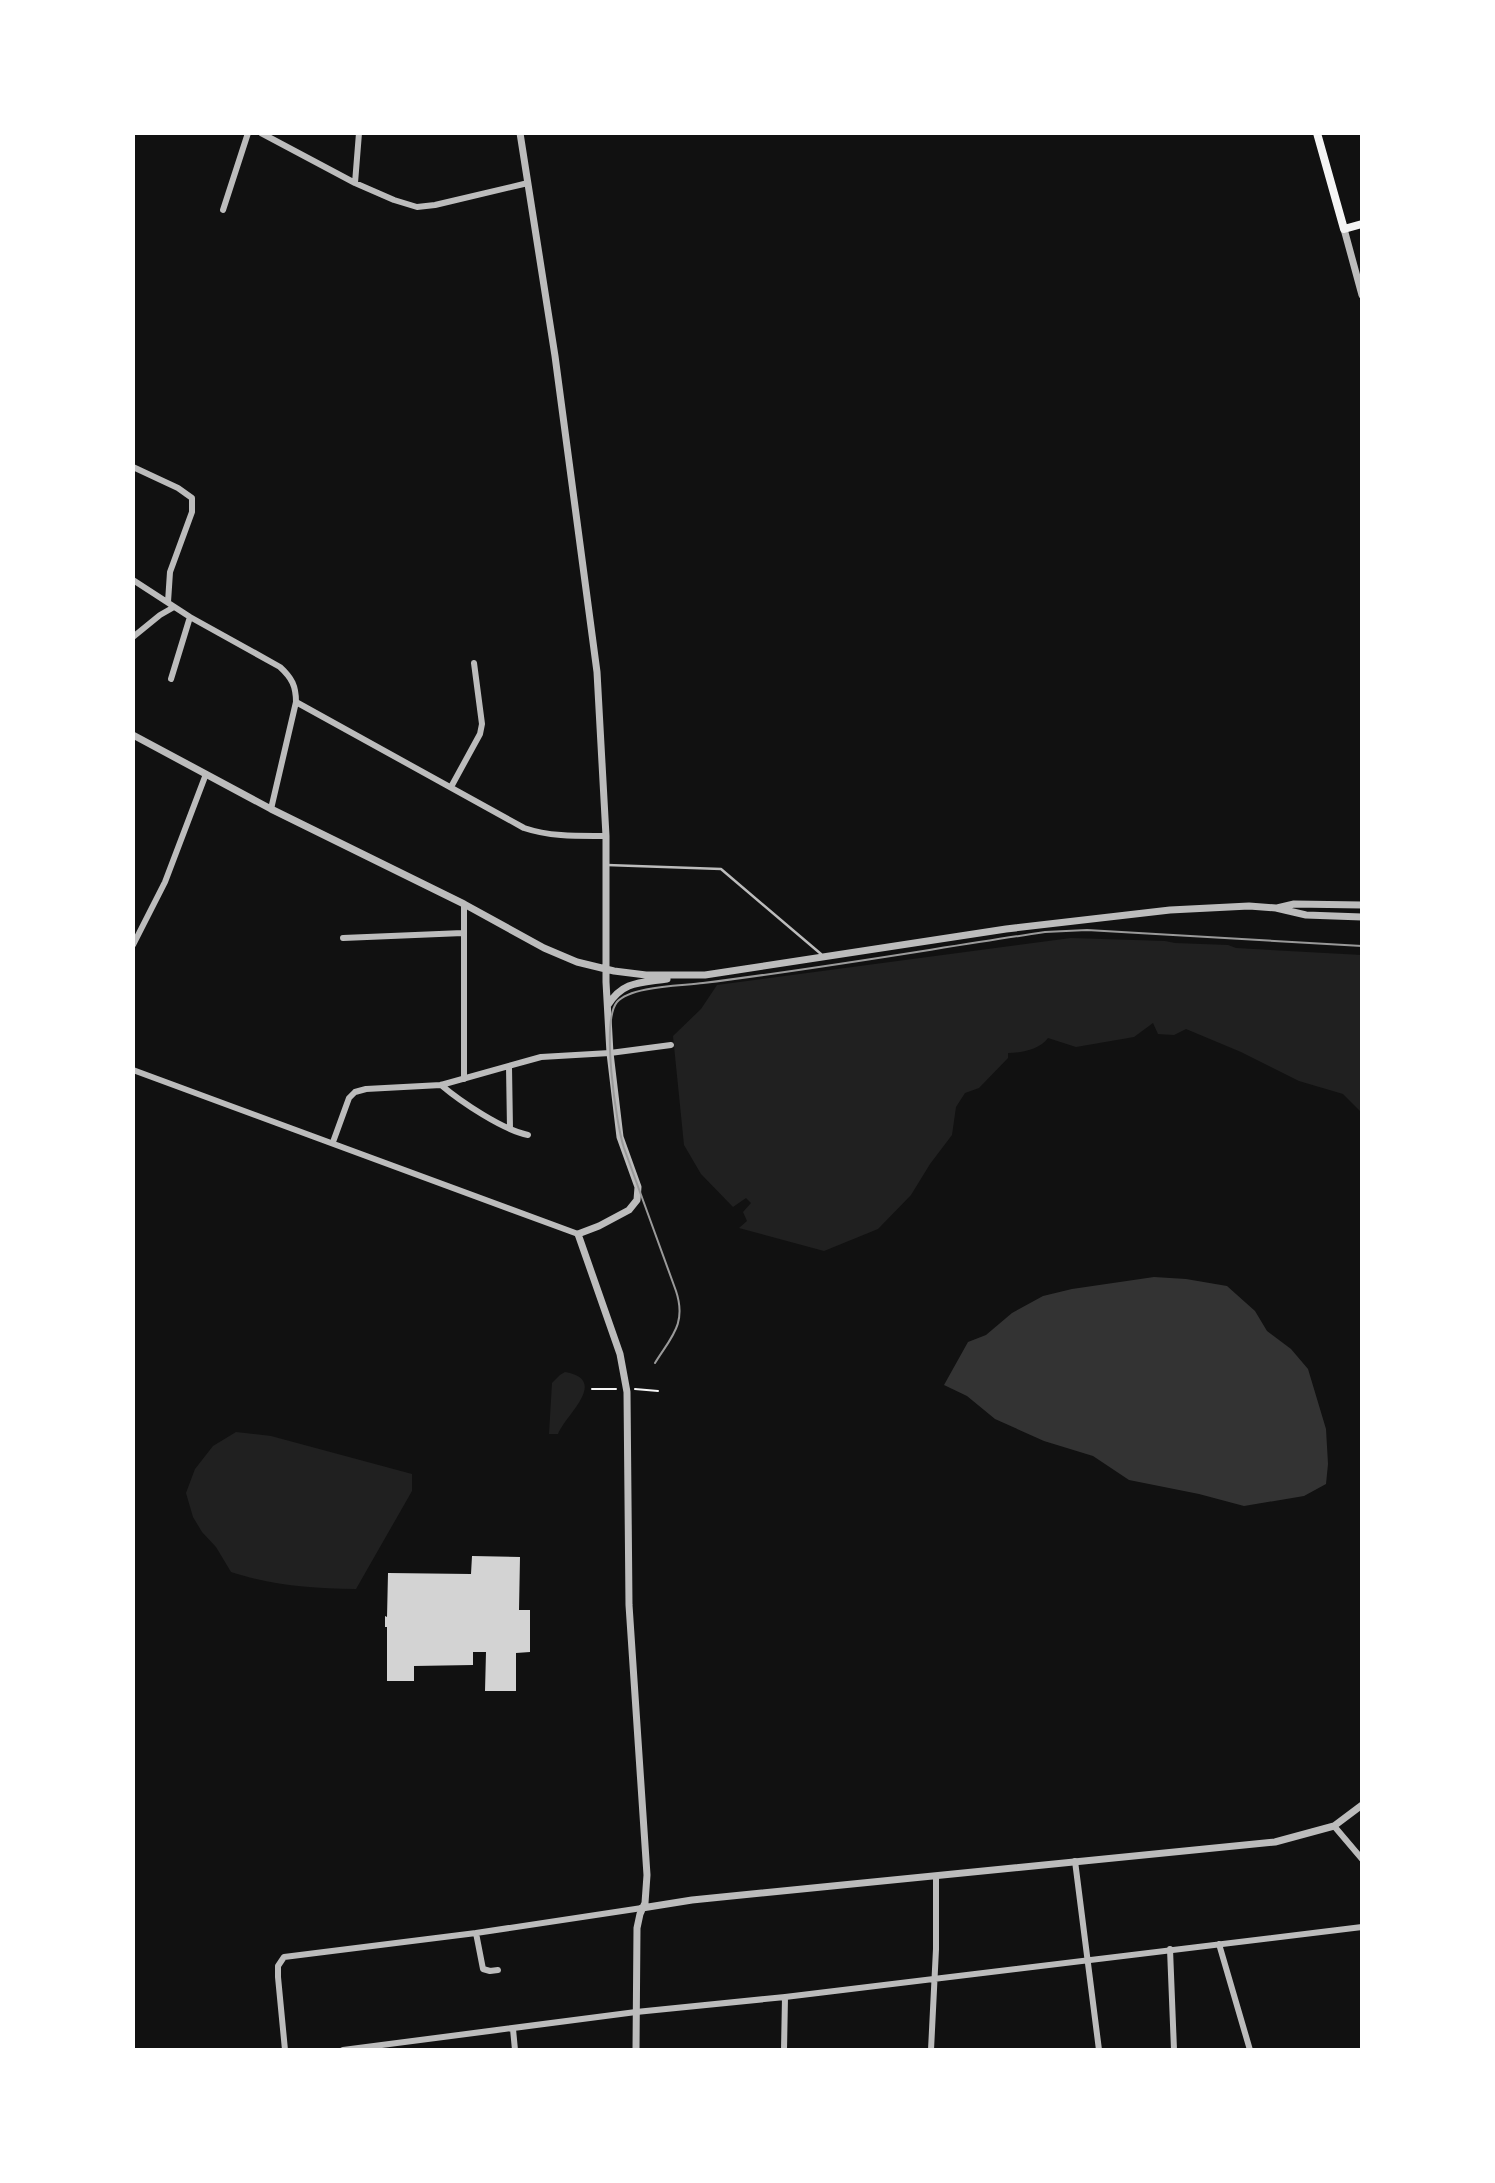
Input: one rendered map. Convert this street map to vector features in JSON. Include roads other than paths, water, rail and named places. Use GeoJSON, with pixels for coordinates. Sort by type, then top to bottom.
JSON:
{"type":"FeatureCollection","features":[{"type":"Feature","properties":{"kind":"main road"},"geometry":{"type":"LineString","coordinates":[[1317,133],[1344,229],[1362,224]]}},
{"type":"Feature","properties":{"kind":"street"},"geometry":{"type":"LineString","coordinates":[[223,210],[248,133]]}},
{"type":"Feature","properties":{"kind":"street"},"geometry":{"type":"LineString","coordinates":[[261,133],[355,183],[417,207],[528,183]]}},
{"type":"Feature","properties":{"kind":"street"},"geometry":{"type":"LineString","coordinates":[[355,183],[359,133]]}},
{"type":"Feature","properties":{"kind":"street"},"geometry":{"type":"LineString","coordinates":[[133,1070],[578,1234],[623,1214],[635,1203],[638,1187],[620,1137],[610,1053],[606,970],[606,836],[597,671],[555,356],[520,133]]}},
{"type":"Feature","properties":{"kind":"street"},"geometry":{"type":"LineString","coordinates":[[1344,229],[1362,295]]}},
{"type":"Feature","properties":{"kind":"street"},"geometry":{"type":"LineString","coordinates":[[133,467],[178,488],[192,498],[192,512],[170,572],[171,605],[133,637]]}},
{"type":"Feature","properties":{"kind":"street"},"geometry":{"type":"LineString","coordinates":[[133,580],[190,617],[280,667],[291,677],[296,690],[296,702],[271,809]]}},
{"type":"Feature","properties":{"kind":"street"},"geometry":{"type":"LineString","coordinates":[[171,678],[190,617]]}},
{"type":"Feature","properties":{"kind":"street"},"geometry":{"type":"LineString","coordinates":[[451,788],[480,734],[482,724],[474,663]]}},
{"type":"Feature","properties":{"kind":"street"},"geometry":{"type":"LineString","coordinates":[[296,702],[524,828],[541,834],[606,836]]}},
{"type":"Feature","properties":{"kind":"street"},"geometry":{"type":"LineString","coordinates":[[133,735],[271,809],[464,904],[564,957],[606,970],[646,975],[695,976]]}},
{"type":"Feature","properties":{"kind":"street"},"geometry":{"type":"LineString","coordinates":[[133,945],[165,882],[206,774]]}},
{"type":"Feature","properties":{"kind":"street"},"geometry":{"type":"LineString","coordinates":[[464,904],[464,1079]]}},
{"type":"Feature","properties":{"kind":"street"},"geometry":{"type":"LineString","coordinates":[[1276,908],[1294,904],[1362,905]]}},
{"type":"Feature","properties":{"kind":"street"},"geometry":{"type":"LineString","coordinates":[[607,1006],[620,989],[630,985],[1006,929],[1129,914],[1230,907],[1276,908],[1306,915],[1362,917]]}},
{"type":"Feature","properties":{"kind":"street"},"geometry":{"type":"LineString","coordinates":[[343,938],[463,933]]}},
{"type":"Feature","properties":{"kind":"street"},"geometry":{"type":"LineString","coordinates":[[332,1142],[349,1098],[355,1092],[441,1085],[549,1056],[610,1053],[671,1045]]}},
{"type":"Feature","properties":{"kind":"street"},"geometry":{"type":"LineString","coordinates":[[509,1067],[510,1129]]}},
{"type":"Feature","properties":{"kind":"street"},"geometry":{"type":"LineString","coordinates":[[441,1085],[461,1101],[510,1129],[528,1135]]}},
{"type":"Feature","properties":{"kind":"street"},"geometry":{"type":"LineString","coordinates":[[578,1234],[620,1353],[627,1392],[629,1615],[647,1875],[646,1897],[637,1928],[636,2050]]}},
{"type":"Feature","properties":{"kind":"street"},"geometry":{"type":"LineString","coordinates":[[285,2050],[278,1978],[278,1966],[284,1957],[476,1933],[692,1900],[1275,1842],[1334,1826],[1362,1805]]}},
{"type":"Feature","properties":{"kind":"street"},"geometry":{"type":"LineString","coordinates":[[1334,1826],[1362,1859]]}},
{"type":"Feature","properties":{"kind":"street"},"geometry":{"type":"LineString","coordinates":[[1075,1861],[1099,2050]]}},
{"type":"Feature","properties":{"kind":"street"},"geometry":{"type":"LineString","coordinates":[[931,2050],[936,1876]]}},
{"type":"Feature","properties":{"kind":"street"},"geometry":{"type":"LineString","coordinates":[[343,2050],[636,2012],[785,1997],[1362,1927]]}},
{"type":"Feature","properties":{"kind":"street"},"geometry":{"type":"LineString","coordinates":[[476,1933],[483,1969],[490,1972],[498,1970]]}},
{"type":"Feature","properties":{"kind":"street"},"geometry":{"type":"LineString","coordinates":[[1219,1944],[1250,2050]]}},
{"type":"Feature","properties":{"kind":"street"},"geometry":{"type":"LineString","coordinates":[[1170,1949],[1174,2050]]}},
{"type":"Feature","properties":{"kind":"street"},"geometry":{"type":"LineString","coordinates":[[784,2050],[785,1997]]}},
{"type":"Feature","properties":{"kind":"street"},"geometry":{"type":"LineString","coordinates":[[513,2029],[515,2050]]}},
{"type":"Feature","properties":{"kind":"lane"},"geometry":{"type":"LineString","coordinates":[[607,866],[721,869],[825,958]]}},
{"type":"Feature","properties":{"kind":"tram line"},"geometry":{"type":"LineString","coordinates":[[655,1363],[676,1330],[680,1313],[676,1291],[624,1148],[617,1118],[611,1073],[610,1029],[612,1013],[617,1002],[624,997],[657,988],[789,972],[1045,932],[1087,930],[1362,946]]}}]}
